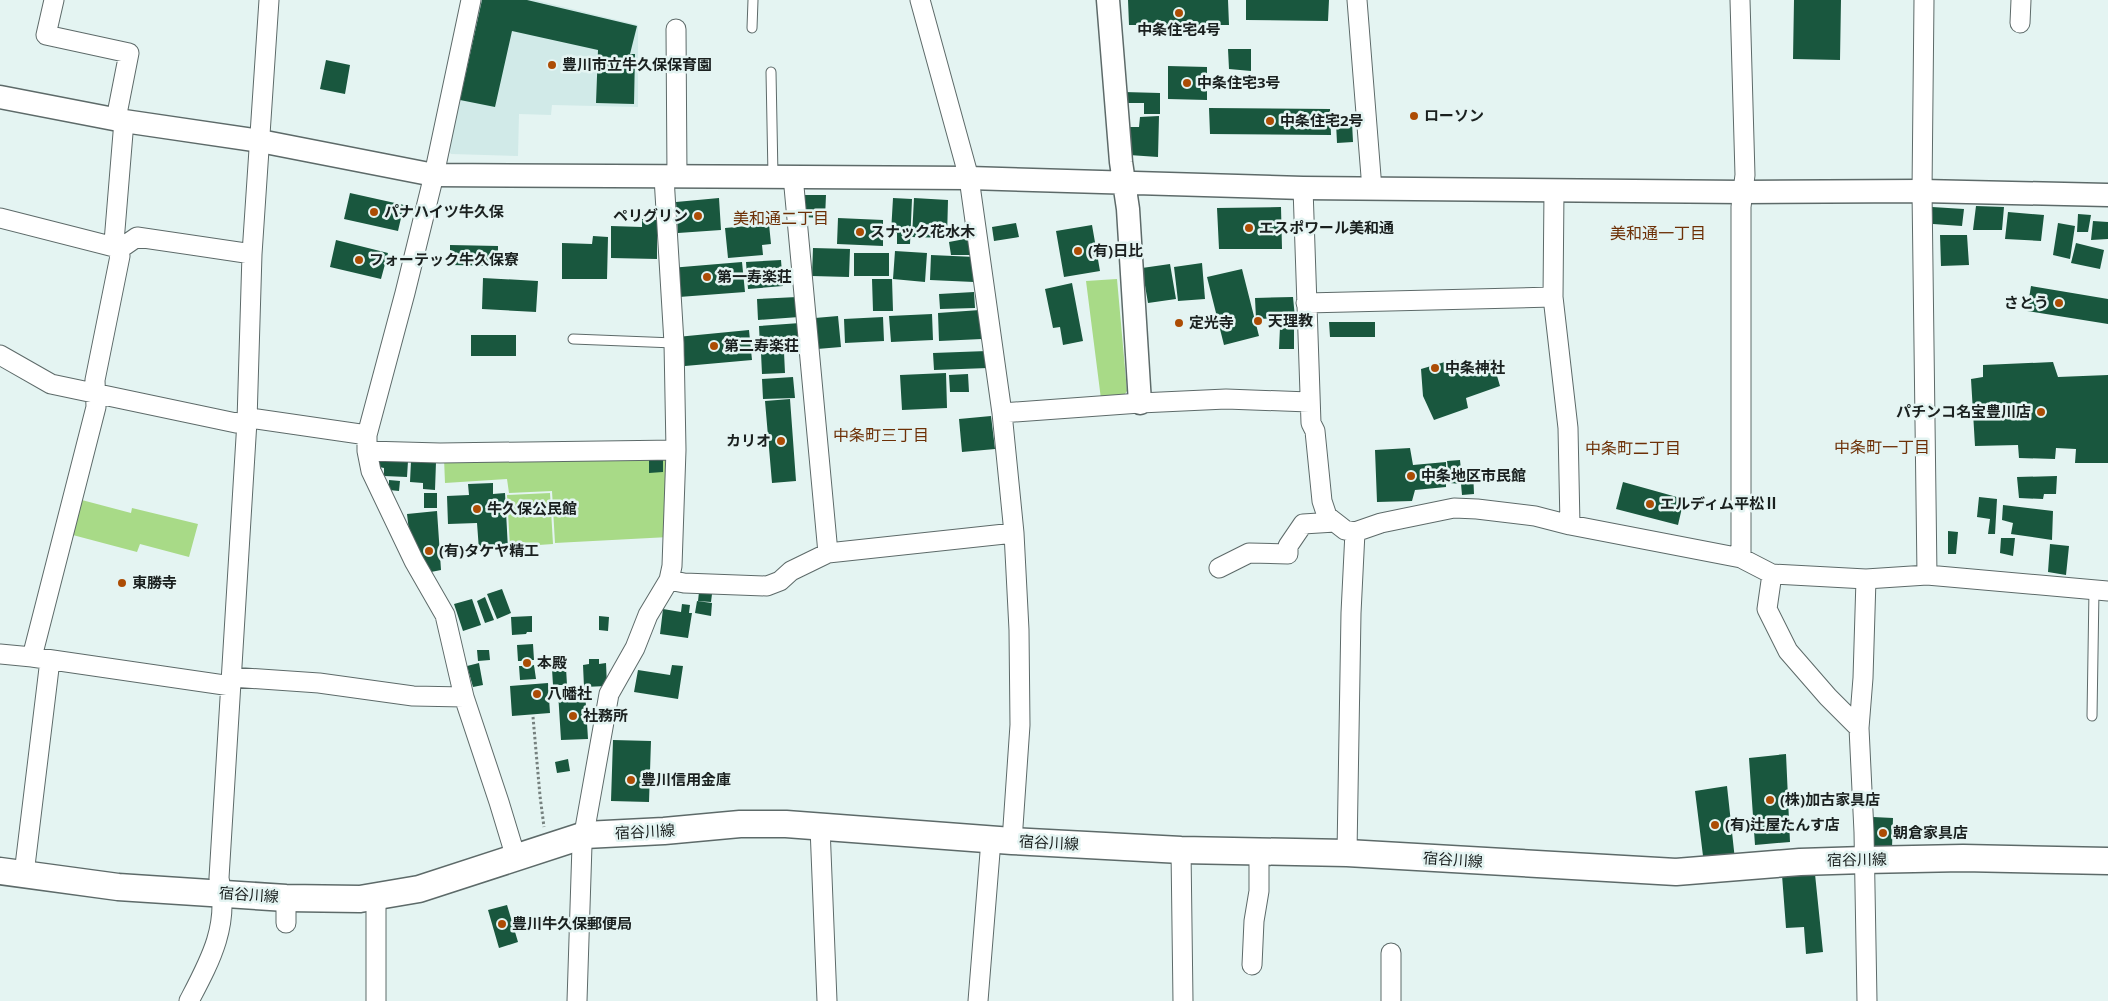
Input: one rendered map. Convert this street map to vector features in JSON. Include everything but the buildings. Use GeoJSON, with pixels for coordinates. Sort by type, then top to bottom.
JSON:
{"type":"FeatureCollection","features":[{"type":"Feature","properties":{"kind":"main road","name":"宿谷川線"},"geometry":{"type":"LineString","coordinates":[[12,873],[118,887],[223,894],[286,910],[419,889],[585,835],[664,832],[740,824],[786,824],[1001,841],[1181,850],[1347,853],[1676,872],[1800,862],[1864,860],[1963,858],[2108,861]]}},
{"type":"Feature","properties":{"kind":"street"},"geometry":{"type":"LineString","coordinates":[[12,873],[41,658],[96,407],[95,380],[120,256],[114,242],[120,120],[129,54],[46,36],[54,0]]}},
{"type":"Feature","properties":{"kind":"street"},"geometry":{"type":"LineString","coordinates":[[189,1001],[203,975],[218,937],[224,902],[219,878],[247,421],[252,254],[269,0]]}},
{"type":"Feature","properties":{"kind":"street"},"geometry":{"type":"LineString","coordinates":[[471,0],[434,175],[367,443],[371,471],[384,501],[414,561],[445,615],[464,698],[516,858]]}},
{"type":"Feature","properties":{"kind":"street"},"geometry":{"type":"LineString","coordinates":[[920,0],[969,178],[1002,413],[1014,533],[1019,630],[1020,725],[978,1001]]}},
{"type":"Feature","properties":{"kind":"street"},"geometry":{"type":"LineString","coordinates":[[1108,0],[1121,162],[1125,183],[1140,403]]}},
{"type":"Feature","properties":{"kind":"street"},"geometry":{"type":"LineString","coordinates":[[1357,0],[1372,188]]}},
{"type":"Feature","properties":{"kind":"street"},"geometry":{"type":"LineString","coordinates":[[1740,0],[1745,175],[1741,207],[1741,558]]}},
{"type":"Feature","properties":{"kind":"street"},"geometry":{"type":"LineString","coordinates":[[1924,0],[1922,191],[1927,575]]}},
{"type":"Feature","properties":{"kind":"street"},"geometry":{"type":"LineString","coordinates":[[2020,23],[2021,0]]}},
{"type":"Feature","properties":{"kind":"street"},"geometry":{"type":"LineString","coordinates":[[577,1001],[582,845],[609,694],[635,648],[648,615],[669,580],[672,566],[676,450],[670,177],[676,29]]}},
{"type":"Feature","properties":{"kind":"street"},"geometry":{"type":"LineString","coordinates":[[0,97],[120,120],[260,142],[434,175],[969,178],[1303,188],[1743,192],[1922,191],[2108,195]]}},
{"type":"Feature","properties":{"kind":"street"},"geometry":{"type":"LineString","coordinates":[[783,176],[828,553]]}},
{"type":"Feature","properties":{"kind":"street"},"geometry":{"type":"LineString","coordinates":[[1303,188],[1311,423],[1316,431],[1322,501],[1327,516],[1345,530],[1355,532],[1381,523],[1454,508],[1535,516],[1570,526],[1741,558],[1772,574],[1866,579],[1927,575],[2101,590]]}},
{"type":"Feature","properties":{"kind":"street"},"geometry":{"type":"LineString","coordinates":[[1554,191],[1553,297],[1568,428],[1570,526]]}},
{"type":"Feature","properties":{"kind":"street"},"geometry":{"type":"LineString","coordinates":[[0,218],[118,248],[137,238],[252,254]]}},
{"type":"Feature","properties":{"kind":"street"},"geometry":{"type":"LineString","coordinates":[[1306,303],[1553,297]]}},
{"type":"Feature","properties":{"kind":"street"},"geometry":{"type":"LineString","coordinates":[[0,356],[50,384],[236,422],[257,419],[367,443],[440,453],[676,450]]}},
{"type":"Feature","properties":{"kind":"street"},"geometry":{"type":"LineString","coordinates":[[1002,413],[1226,399],[1309,402]]}},
{"type":"Feature","properties":{"kind":"street"},"geometry":{"type":"LineString","coordinates":[[1219,568],[1249,553],[1288,554],[1288,546],[1303,524],[1335,522]]}},
{"type":"Feature","properties":{"kind":"street"},"geometry":{"type":"LineString","coordinates":[[1347,853],[1351,613],[1355,532]]}},
{"type":"Feature","properties":{"kind":"street"},"geometry":{"type":"LineString","coordinates":[[669,580],[684,583],[767,586],[780,581],[791,571],[828,553],[1014,533]]}},
{"type":"Feature","properties":{"kind":"street"},"geometry":{"type":"LineString","coordinates":[[1772,574],[1768,609],[1788,651],[1859,728]]}},
{"type":"Feature","properties":{"kind":"street"},"geometry":{"type":"LineString","coordinates":[[1866,579],[1863,678],[1859,728],[1867,1001]]}},
{"type":"Feature","properties":{"kind":"street"},"geometry":{"type":"LineString","coordinates":[[0,654],[231,682],[319,683],[413,696],[464,698]]}},
{"type":"Feature","properties":{"kind":"street"},"geometry":{"type":"LineString","coordinates":[[820,827],[827,1001]]}},
{"type":"Feature","properties":{"kind":"street"},"geometry":{"type":"LineString","coordinates":[[1181,850],[1183,1001]]}},
{"type":"Feature","properties":{"kind":"street"},"geometry":{"type":"LineString","coordinates":[[1252,965],[1254,921],[1259,891],[1259,851]]}},
{"type":"Feature","properties":{"kind":"street"},"geometry":{"type":"LineString","coordinates":[[376,896],[376,1001]]}},
{"type":"Feature","properties":{"kind":"street"},"geometry":{"type":"LineString","coordinates":[[1391,953],[1391,1001]]}},
{"type":"Feature","properties":{"kind":"lane"},"geometry":{"type":"LineString","coordinates":[[752,28],[753,0]]}},
{"type":"Feature","properties":{"kind":"lane"},"geometry":{"type":"LineString","coordinates":[[771,72],[783,176]]}},
{"type":"Feature","properties":{"kind":"lane"},"geometry":{"type":"LineString","coordinates":[[573,339],[674,343]]}},
{"type":"Feature","properties":{"kind":"lane"},"geometry":{"type":"LineString","coordinates":[[2092,716],[2101,590]]}},
{"type":"Feature","properties":{"kind":"path"},"geometry":{"type":"LineString","coordinates":[[534,717],[540,796],[547,848]]}},
{"type":"Feature","properties":{"kind":"shaded area","name":"豊川市立牛久保保育園"},"geometry":{"type":"Polygon","coordinates":[[[480,0],[535,0],[638,25],[638,107],[552,105],[551,115],[519,114],[518,156],[451,154],[447,149],[480,0]]]}},
{"type":"Feature","properties":{"kind":"green space"},"geometry":{"type":"Polygon","coordinates":[[[1117,279],[1127,391],[1122,398],[1101,399],[1086,281],[1117,279]]]}},
{"type":"Feature","properties":{"kind":"green space"},"geometry":{"type":"Polygon","coordinates":[[[661,455],[671,462],[669,537],[555,543],[552,491],[509,493],[507,479],[445,483],[444,458],[661,455]]]}},
{"type":"Feature","properties":{"kind":"green space"},"geometry":{"type":"Polygon","coordinates":[[[550,493],[553,544],[510,547],[507,495],[550,493]]]}},
{"type":"Feature","properties":{"kind":"green space"},"geometry":{"type":"Polygon","coordinates":[[[78,499],[131,513],[132,508],[198,524],[189,557],[140,544],[137,552],[69,534],[78,499]]]}},
{"type":"Feature","properties":{"kind":"place","name":"中条住宅4号"},"geometry":{"type":"Point","coordinates":[1179,13]}},
{"type":"Feature","properties":{"kind":"place","name":"豊川市立牛久保保育園"},"geometry":{"type":"Point","coordinates":[552,65]}},
{"type":"Feature","properties":{"kind":"place","name":"中条住宅3号"},"geometry":{"type":"Point","coordinates":[1187,83]}},
{"type":"Feature","properties":{"kind":"place","name":"ローソン"},"geometry":{"type":"Point","coordinates":[1414,116]}},
{"type":"Feature","properties":{"kind":"place","name":"中条住宅2号"},"geometry":{"type":"Point","coordinates":[1270,121]}},
{"type":"Feature","properties":{"kind":"place","name":"パナハイツ牛久保"},"geometry":{"type":"Point","coordinates":[374,212]}},
{"type":"Feature","properties":{"kind":"place","name":"ペリグリン"},"geometry":{"type":"Point","coordinates":[698,216]}},
{"type":"Feature","properties":{"kind":"place","name":"エスポワール美和通"},"geometry":{"type":"Point","coordinates":[1249,228]}},
{"type":"Feature","properties":{"kind":"place","name":"スナック花水木"},"geometry":{"type":"Point","coordinates":[860,232]}},
{"type":"Feature","properties":{"kind":"place","name":"(有)日比"},"geometry":{"type":"Point","coordinates":[1078,251]}},
{"type":"Feature","properties":{"kind":"place","name":"フォーテック牛久保寮"},"geometry":{"type":"Point","coordinates":[359,260]}},
{"type":"Feature","properties":{"kind":"place","name":"第一寿楽荘"},"geometry":{"type":"Point","coordinates":[707,277]}},
{"type":"Feature","properties":{"kind":"place","name":"さとう"},"geometry":{"type":"Point","coordinates":[2059,303]}},
{"type":"Feature","properties":{"kind":"place","name":"天理教"},"geometry":{"type":"Point","coordinates":[1258,321]}},
{"type":"Feature","properties":{"kind":"place","name":"定光寺"},"geometry":{"type":"Point","coordinates":[1179,323]}},
{"type":"Feature","properties":{"kind":"place","name":"第二寿楽荘"},"geometry":{"type":"Point","coordinates":[714,346]}},
{"type":"Feature","properties":{"kind":"place","name":"中条神社"},"geometry":{"type":"Point","coordinates":[1435,368]}},
{"type":"Feature","properties":{"kind":"place","name":"パチンコ名宝豊川店"},"geometry":{"type":"Point","coordinates":[2041,412]}},
{"type":"Feature","properties":{"kind":"place","name":"カリオ"},"geometry":{"type":"Point","coordinates":[781,441]}},
{"type":"Feature","properties":{"kind":"place","name":"中条地区市民館"},"geometry":{"type":"Point","coordinates":[1411,476]}},
{"type":"Feature","properties":{"kind":"place","name":"エルディム平松Ⅱ"},"geometry":{"type":"Point","coordinates":[1650,504]}},
{"type":"Feature","properties":{"kind":"place","name":"牛久保公民館"},"geometry":{"type":"Point","coordinates":[477,509]}},
{"type":"Feature","properties":{"kind":"place","name":"(有)タケヤ精工"},"geometry":{"type":"Point","coordinates":[429,551]}},
{"type":"Feature","properties":{"kind":"place","name":"東勝寺"},"geometry":{"type":"Point","coordinates":[122,583]}},
{"type":"Feature","properties":{"kind":"place","name":"本殿"},"geometry":{"type":"Point","coordinates":[527,663]}},
{"type":"Feature","properties":{"kind":"place","name":"八幡社"},"geometry":{"type":"Point","coordinates":[537,694]}},
{"type":"Feature","properties":{"kind":"place","name":"社務所"},"geometry":{"type":"Point","coordinates":[573,716]}},
{"type":"Feature","properties":{"kind":"place","name":"豊川信用金庫"},"geometry":{"type":"Point","coordinates":[631,780]}},
{"type":"Feature","properties":{"kind":"place","name":"(株)加古家具店"},"geometry":{"type":"Point","coordinates":[1770,800]}},
{"type":"Feature","properties":{"kind":"place","name":"(有)辻屋たんす店"},"geometry":{"type":"Point","coordinates":[1715,825]}},
{"type":"Feature","properties":{"kind":"place","name":"朝倉家具店"},"geometry":{"type":"Point","coordinates":[1883,833]}},
{"type":"Feature","properties":{"kind":"place","name":"豊川牛久保郵便局"},"geometry":{"type":"Point","coordinates":[502,924]}},
{"type":"Feature","properties":{"kind":"district","name":"美和通二丁目"},"geometry":{"type":"Point","coordinates":[781,218]}},
{"type":"Feature","properties":{"kind":"district","name":"美和通一丁目"},"geometry":{"type":"Point","coordinates":[1658,233]}},
{"type":"Feature","properties":{"kind":"district","name":"中条町三丁目"},"geometry":{"type":"Point","coordinates":[881,435]}},
{"type":"Feature","properties":{"kind":"district","name":"中条町一丁目"},"geometry":{"type":"Point","coordinates":[1882,447]}},
{"type":"Feature","properties":{"kind":"district","name":"中条町二丁目"},"geometry":{"type":"Point","coordinates":[1633,448]}}]}
